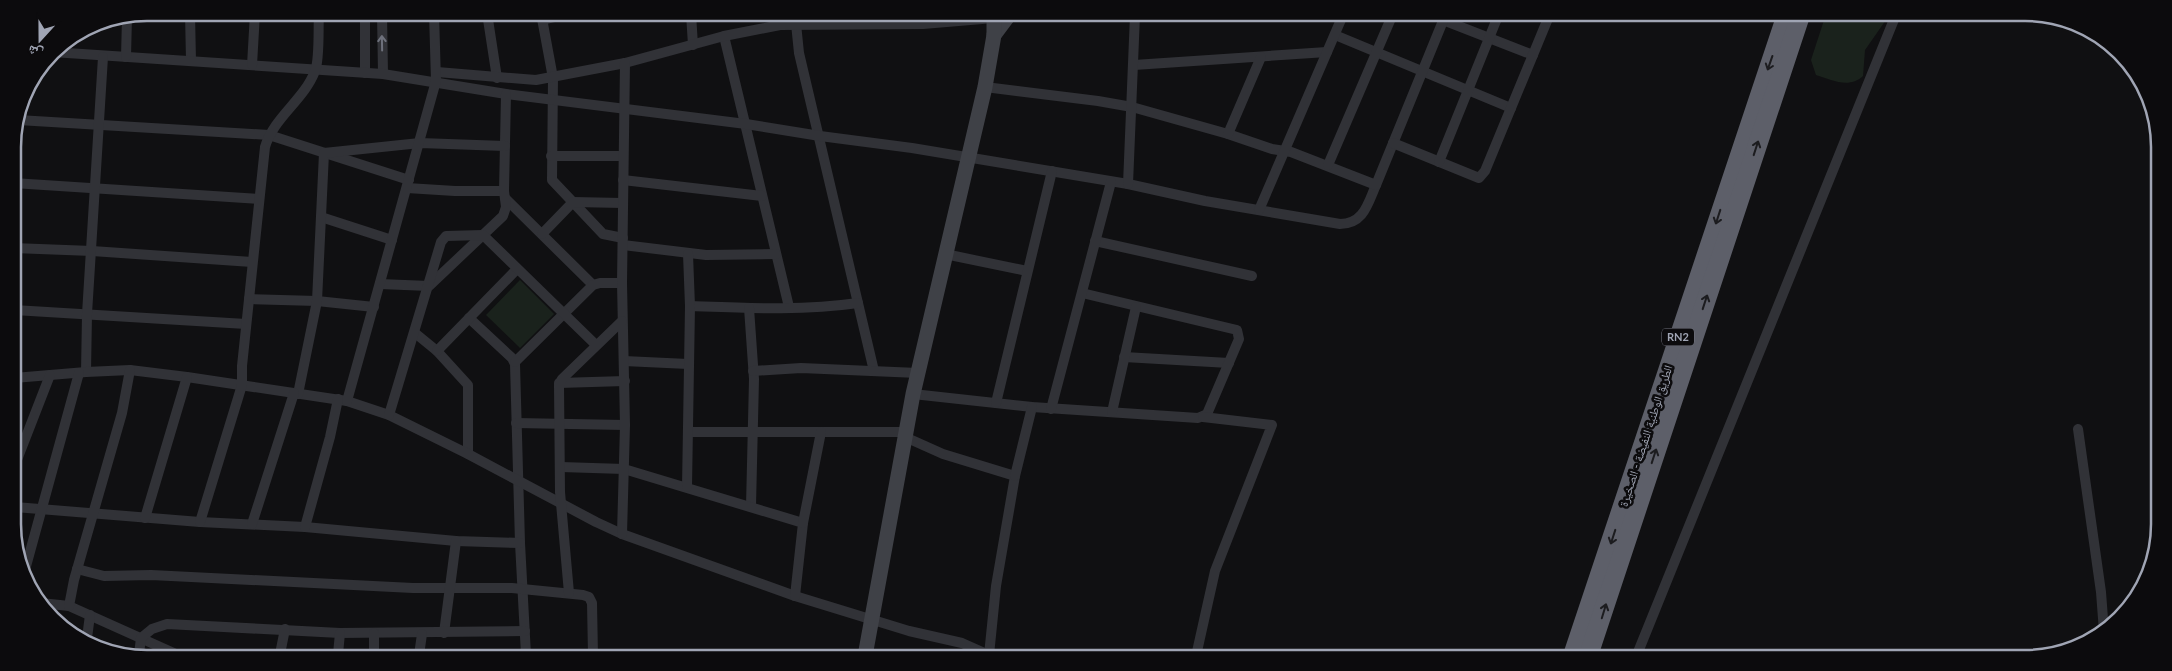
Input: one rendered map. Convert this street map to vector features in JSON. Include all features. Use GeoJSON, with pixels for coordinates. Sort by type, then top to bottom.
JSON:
{"type":"FeatureCollection","features":[{"type":"Feature","properties":{"kind":"highway","name":"الطريق الوطنية النفيضة - الصخيرة"},"geometry":{"type":"LineString","coordinates":[[1575,649],[1784,21]]}},
{"type":"Feature","properties":{"kind":"highway","name":"الطريق الوطنية النفيضة - الصخيرة"},"geometry":{"type":"LineString","coordinates":[[1591,649],[1798,21]]}},
{"type":"Feature","properties":{"kind":"street"},"geometry":{"type":"LineString","coordinates":[[1128,184],[1135,21]]}},
{"type":"Feature","properties":{"kind":"street"},"geometry":{"type":"LineString","coordinates":[[1259,210],[1340,21]]}},
{"type":"Feature","properties":{"kind":"street"},"geometry":{"type":"LineString","coordinates":[[1328,165],[1390,21]]}},
{"type":"Feature","properties":{"kind":"street"},"geometry":{"type":"LineString","coordinates":[[436,77],[506,94],[623,107],[968,157],[1128,184],[1205,201],[1349,224],[1358,220],[1364,213],[1443,21]]}},
{"type":"Feature","properties":{"kind":"street"},"geometry":{"type":"LineString","coordinates":[[1452,21],[1533,55]]}},
{"type":"Feature","properties":{"kind":"street"},"geometry":{"type":"LineString","coordinates":[[1439,162],[1470,90],[1496,21]]}},
{"type":"Feature","properties":{"kind":"street"},"geometry":{"type":"LineString","coordinates":[[1393,143],[1479,178],[1485,171],[1547,21]]}},
{"type":"Feature","properties":{"kind":"street"},"geometry":{"type":"LineString","coordinates":[[1639,649],[1893,21]]}},
{"type":"Feature","properties":{"kind":"street"},"geometry":{"type":"LineString","coordinates":[[190,22],[191,61]]}},
{"type":"Feature","properties":{"kind":"street"},"geometry":{"type":"LineString","coordinates":[[252,65],[254,22]]}},
{"type":"Feature","properties":{"kind":"street"},"geometry":{"type":"LineString","coordinates":[[200,522],[242,385],[242,366],[252,262],[265,148],[269,135],[299,98],[316,69],[319,22]]}},
{"type":"Feature","properties":{"kind":"street"},"geometry":{"type":"LineString","coordinates":[[365,22],[365,73]]}},
{"type":"Feature","properties":{"kind":"street"},"geometry":{"type":"LineString","coordinates":[[382,22],[383,74]]}},
{"type":"Feature","properties":{"kind":"street"},"geometry":{"type":"LineString","coordinates":[[305,527],[330,437],[374,306],[420,143],[436,77],[434,22]]}},
{"type":"Feature","properties":{"kind":"street"},"geometry":{"type":"LineString","coordinates":[[488,22],[498,78]]}},
{"type":"Feature","properties":{"kind":"street"},"geometry":{"type":"LineString","coordinates":[[542,22],[553,78],[552,180],[603,234],[623,242],[688,254],[737,256],[776,254]]}},
{"type":"Feature","properties":{"kind":"street"},"geometry":{"type":"LineString","coordinates":[[691,22],[692,45]]}},
{"type":"Feature","properties":{"kind":"street"},"geometry":{"type":"LineString","coordinates":[[65,51],[103,57],[436,77],[526,80],[553,78],[625,63],[724,36],[786,22]]}},
{"type":"Feature","properties":{"kind":"street"},"geometry":{"type":"LineString","coordinates":[[796,22],[799,53],[874,371]]}},
{"type":"Feature","properties":{"kind":"street"},"geometry":{"type":"LineString","coordinates":[[866,650],[905,435],[945,254],[985,87],[995,22]]}},
{"type":"Feature","properties":{"kind":"street"},"geometry":{"type":"LineString","coordinates":[[126,57],[127,23]]}},
{"type":"Feature","properties":{"kind":"street"},"geometry":{"type":"LineString","coordinates":[[1335,35],[1511,108]]}},
{"type":"Feature","properties":{"kind":"street"},"geometry":{"type":"LineString","coordinates":[[724,36],[788,307]]}},
{"type":"Feature","properties":{"kind":"street"},"geometry":{"type":"LineString","coordinates":[[1134,65],[1327,52]]}},
{"type":"Feature","properties":{"kind":"street"},"geometry":{"type":"LineString","coordinates":[[27,562],[82,372],[92,251],[103,57]]}},
{"type":"Feature","properties":{"kind":"street"},"geometry":{"type":"LineString","coordinates":[[1228,134],[1261,57]]}},
{"type":"Feature","properties":{"kind":"street"},"geometry":{"type":"LineString","coordinates":[[622,534],[625,425],[622,283],[625,63]]}},
{"type":"Feature","properties":{"kind":"street"},"geometry":{"type":"LineString","coordinates":[[985,87],[1132,107],[1228,134],[1272,149],[1285,150],[1376,185]]}},
{"type":"Feature","properties":{"kind":"street"},"geometry":{"type":"LineString","coordinates":[[380,284],[429,286],[505,212],[506,94]]}},
{"type":"Feature","properties":{"kind":"street"},"geometry":{"type":"LineString","coordinates":[[25,120],[269,135],[408,184],[455,191],[504,195],[593,285]]}},
{"type":"Feature","properties":{"kind":"street"},"geometry":{"type":"LineString","coordinates":[[324,153],[420,143],[505,146]]}},
{"type":"Feature","properties":{"kind":"street"},"geometry":{"type":"LineString","coordinates":[[252,524],[296,394],[317,301],[324,153]]}},
{"type":"Feature","properties":{"kind":"street"},"geometry":{"type":"LineString","coordinates":[[551,156],[623,156]]}},
{"type":"Feature","properties":{"kind":"street"},"geometry":{"type":"LineString","coordinates":[[996,403],[1052,171]]}},
{"type":"Feature","properties":{"kind":"street"},"geometry":{"type":"LineString","coordinates":[[623,180],[762,196]]}},
{"type":"Feature","properties":{"kind":"street"},"geometry":{"type":"LineString","coordinates":[[1051,409],[1111,182]]}},
{"type":"Feature","properties":{"kind":"street"},"geometry":{"type":"LineString","coordinates":[[22,184],[259,199]]}},
{"type":"Feature","properties":{"kind":"street"},"geometry":{"type":"LineString","coordinates":[[542,234],[573,202],[623,203]]}},
{"type":"Feature","properties":{"kind":"street"},"geometry":{"type":"LineString","coordinates":[[321,217],[392,240]]}},
{"type":"Feature","properties":{"kind":"street"},"geometry":{"type":"LineString","coordinates":[[390,415],[441,242],[446,236],[482,235],[596,345]]}},
{"type":"Feature","properties":{"kind":"street"},"geometry":{"type":"LineString","coordinates":[[1095,241],[1252,276]]}},
{"type":"Feature","properties":{"kind":"street"},"geometry":{"type":"LineString","coordinates":[[22,248],[92,251],[252,262]]}},
{"type":"Feature","properties":{"kind":"street"},"geometry":{"type":"LineString","coordinates":[[687,487],[690,306],[688,254]]}},
{"type":"Feature","properties":{"kind":"street"},"geometry":{"type":"LineString","coordinates":[[945,254],[1027,272]]}},
{"type":"Feature","properties":{"kind":"street"},"geometry":{"type":"LineString","coordinates":[[437,351],[518,269]]}},
{"type":"Feature","properties":{"kind":"street"},"geometry":{"type":"LineString","coordinates":[[515,362],[593,285],[600,282],[622,283]]}},
{"type":"Feature","properties":{"kind":"street"},"geometry":{"type":"LineString","coordinates":[[1082,293],[1237,330],[1239,339],[1210,410],[1203,417]]}},
{"type":"Feature","properties":{"kind":"street"},"geometry":{"type":"LineString","coordinates":[[249,299],[317,301],[374,306]]}},
{"type":"Feature","properties":{"kind":"street"},"geometry":{"type":"LineString","coordinates":[[690,306],[813,308],[858,303]]}},
{"type":"Feature","properties":{"kind":"street"},"geometry":{"type":"LineString","coordinates":[[1112,412],[1136,307]]}},
{"type":"Feature","properties":{"kind":"street"},"geometry":{"type":"LineString","coordinates":[[749,308],[753,371],[751,506]]}},
{"type":"Feature","properties":{"kind":"street"},"geometry":{"type":"LineString","coordinates":[[22,310],[246,324]]}},
{"type":"Feature","properties":{"kind":"street"},"geometry":{"type":"LineString","coordinates":[[469,318],[515,362],[516,423],[520,481],[520,543],[526,650]]}},
{"type":"Feature","properties":{"kind":"street"},"geometry":{"type":"LineString","coordinates":[[569,593],[561,504],[559,383],[622,321]]}},
{"type":"Feature","properties":{"kind":"street"},"geometry":{"type":"LineString","coordinates":[[415,333],[437,351],[468,385],[468,454]]}},
{"type":"Feature","properties":{"kind":"street"},"geometry":{"type":"LineString","coordinates":[[1124,357],[1229,363]]}},
{"type":"Feature","properties":{"kind":"street"},"geometry":{"type":"LineString","coordinates":[[624,361],[688,364]]}},
{"type":"Feature","properties":{"kind":"street"},"geometry":{"type":"LineString","coordinates":[[753,371],[801,368],[918,373]]}},
{"type":"Feature","properties":{"kind":"street"},"geometry":{"type":"LineString","coordinates":[[69,606],[77,569],[122,413],[130,370]]}},
{"type":"Feature","properties":{"kind":"street"},"geometry":{"type":"LineString","coordinates":[[21,377],[130,370],[343,400],[390,415],[622,534],[795,596],[872,620],[962,643],[976,650]]}},
{"type":"Feature","properties":{"kind":"street"},"geometry":{"type":"LineString","coordinates":[[21,449],[50,375]]}},
{"type":"Feature","properties":{"kind":"street"},"geometry":{"type":"LineString","coordinates":[[145,518],[187,377]]}},
{"type":"Feature","properties":{"kind":"street"},"geometry":{"type":"LineString","coordinates":[[559,383],[625,381]]}},
{"type":"Feature","properties":{"kind":"street"},"geometry":{"type":"LineString","coordinates":[[914,394],[1051,409],[1203,417],[1272,425],[1215,571],[1197,649]]}},
{"type":"Feature","properties":{"kind":"street"},"geometry":{"type":"LineString","coordinates":[[990,650],[996,586],[1015,476],[1032,407]]}},
{"type":"Feature","properties":{"kind":"street"},"geometry":{"type":"LineString","coordinates":[[516,423],[625,425]]}},
{"type":"Feature","properties":{"kind":"street"},"geometry":{"type":"LineString","coordinates":[[2078,429],[2101,592],[2103,623]]}},
{"type":"Feature","properties":{"kind":"street"},"geometry":{"type":"LineString","coordinates":[[688,432],[752,431],[905,435],[943,454],[1015,476]]}},
{"type":"Feature","properties":{"kind":"street"},"geometry":{"type":"LineString","coordinates":[[795,596],[803,523],[822,432]]}},
{"type":"Feature","properties":{"kind":"street"},"geometry":{"type":"LineString","coordinates":[[560,467],[624,469],[803,523]]}},
{"type":"Feature","properties":{"kind":"street"},"geometry":{"type":"LineString","coordinates":[[21,508],[94,515],[305,527],[456,541],[520,543]]}},
{"type":"Feature","properties":{"kind":"street"},"geometry":{"type":"LineString","coordinates":[[444,634],[456,541]]}},
{"type":"Feature","properties":{"kind":"street"},"geometry":{"type":"LineString","coordinates":[[77,569],[104,576],[151,575],[380,586],[523,590],[587,595],[591,600],[593,650]]}},
{"type":"Feature","properties":{"kind":"street"},"geometry":{"type":"LineString","coordinates":[[50,604],[69,606],[167,650]]}},
{"type":"Feature","properties":{"kind":"street"},"geometry":{"type":"LineString","coordinates":[[87,635],[90,615]]}},
{"type":"Feature","properties":{"kind":"street"},"geometry":{"type":"LineString","coordinates":[[140,650],[141,638],[152,629],[167,624],[286,629],[340,634],[444,634],[525,631]]}},
{"type":"Feature","properties":{"kind":"street"},"geometry":{"type":"LineString","coordinates":[[281,650],[286,629]]}},
{"type":"Feature","properties":{"kind":"street"},"geometry":{"type":"LineString","coordinates":[[374,633],[374,650]]}},
{"type":"Feature","properties":{"kind":"street"},"geometry":{"type":"LineString","coordinates":[[338,650],[340,634]]}},
{"type":"Feature","properties":{"kind":"street"},"geometry":{"type":"LineString","coordinates":[[420,650],[422,634]]}},
{"type":"Feature","properties":{"kind":"shaded area"},"geometry":{"type":"Polygon","coordinates":[[[1824,21],[1885,21],[1865,50],[1863,76],[1858,80],[1846,83],[1816,75],[1811,60],[1824,21]]]}},
{"type":"Feature","properties":{"kind":"shaded area"},"geometry":{"type":"Polygon","coordinates":[[[520,280],[554,314],[520,348],[486,315],[520,280]]]}}]}
